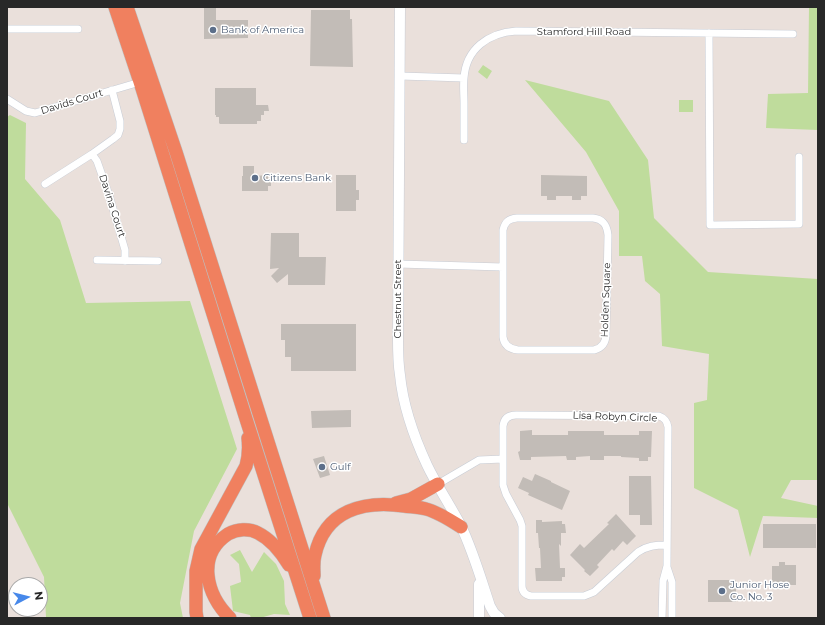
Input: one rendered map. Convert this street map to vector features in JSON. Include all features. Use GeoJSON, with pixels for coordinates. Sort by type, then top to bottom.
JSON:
{"type":"FeatureCollection","features":[{"type":"Feature","properties":{"kind":"highway"},"geometry":{"type":"LineString","coordinates":[[115,7],[310,618]]}},
{"type":"Feature","properties":{"kind":"highway"},"geometry":{"type":"LineString","coordinates":[[127,7],[178,159],[324,618]]}},
{"type":"Feature","properties":{"kind":"highway"},"geometry":{"type":"LineString","coordinates":[[195,616],[196,571],[199,555],[246,466],[249,451],[247,422]]}},
{"type":"Feature","properties":{"kind":"highway"},"geometry":{"type":"LineString","coordinates":[[393,504],[411,499],[438,484]]}},
{"type":"Feature","properties":{"kind":"highway"},"geometry":{"type":"LineString","coordinates":[[314,586],[314,556],[318,544],[323,534],[335,520],[350,510],[370,504],[393,504],[425,508],[444,516],[461,527]]}},
{"type":"Feature","properties":{"kind":"highway"},"geometry":{"type":"LineString","coordinates":[[230,618],[215,598],[210,586],[208,574],[210,555],[222,539],[230,533],[246,530],[263,536],[274,545],[298,579]]}},
{"type":"Feature","properties":{"kind":"street","name":"Chestnut Street"},"geometry":{"type":"LineString","coordinates":[[400,7],[398,264],[398,359],[400,376],[413,432],[427,464],[461,527],[473,556],[490,606],[494,613],[500,618]]}},
{"type":"Feature","properties":{"kind":"street"},"geometry":{"type":"LineString","coordinates":[[7,29],[78,29]]}},
{"type":"Feature","properties":{"kind":"street","name":"Stamford Hill Road"},"geometry":{"type":"LineString","coordinates":[[464,140],[464,78],[466,67],[469,58],[475,49],[482,42],[495,34],[509,32],[793,34]]}},
{"type":"Feature","properties":{"kind":"street"},"geometry":{"type":"LineString","coordinates":[[709,33],[710,225],[799,224],[799,157]]}},
{"type":"Feature","properties":{"kind":"street"},"geometry":{"type":"LineString","coordinates":[[400,76],[464,78]]}},
{"type":"Feature","properties":{"kind":"street","name":"Davids Court"},"geometry":{"type":"LineString","coordinates":[[7,99],[30,113],[35,113],[140,82]]}},
{"type":"Feature","properties":{"kind":"street"},"geometry":{"type":"LineString","coordinates":[[45,184],[92,154],[118,135],[120,121],[112,90]]}},
{"type":"Feature","properties":{"kind":"street","name":"Davina Court"},"geometry":{"type":"LineString","coordinates":[[92,154],[97,161],[109,195],[125,250],[125,260]]}},
{"type":"Feature","properties":{"kind":"street","name":"Holden Square"},"geometry":{"type":"LineString","coordinates":[[517,218],[593,218],[601,220],[606,225],[608,235],[606,340],[603,345],[594,350],[518,350],[509,348],[505,344],[503,336],[503,267],[504,228],[505,223],[509,220],[517,218]]}},
{"type":"Feature","properties":{"kind":"street"},"geometry":{"type":"LineString","coordinates":[[98,260],[158,261]]}},
{"type":"Feature","properties":{"kind":"street"},"geometry":{"type":"LineString","coordinates":[[398,264],[503,267]]}},
{"type":"Feature","properties":{"kind":"street","name":"Lisa Robyn Circle"},"geometry":{"type":"LineString","coordinates":[[662,618],[663,581],[667,566],[668,427],[667,423],[662,417],[656,416],[516,415],[509,416],[504,420],[503,485],[522,526],[523,592],[531,596],[584,596],[596,591],[642,549],[652,545],[667,545]]}},
{"type":"Feature","properties":{"kind":"street"},"geometry":{"type":"LineString","coordinates":[[438,484],[479,460],[503,459]]}},
{"type":"Feature","properties":{"kind":"street","name":"Lisa Robyn Circle"},"geometry":{"type":"LineString","coordinates":[[667,566],[672,582],[672,618]]}},
{"type":"Feature","properties":{"kind":"street","name":"Chestnut Street"},"geometry":{"type":"LineString","coordinates":[[479,574],[479,618]]}},
{"type":"Feature","properties":{"kind":"green space"},"geometry":{"type":"Polygon","coordinates":[[[809,7],[818,7],[818,130],[766,128],[768,94],[808,93],[809,7]]]}},
{"type":"Feature","properties":{"kind":"green space"},"geometry":{"type":"Polygon","coordinates":[[[483,65],[492,71],[487,79],[478,72],[483,65]]]}},
{"type":"Feature","properties":{"kind":"green space"},"geometry":{"type":"Polygon","coordinates":[[[525,80],[609,101],[648,160],[654,218],[708,272],[818,279],[818,480],[791,480],[781,498],[818,506],[818,518],[763,516],[750,557],[738,510],[694,488],[694,403],[707,400],[709,354],[662,346],[660,294],[645,281],[642,256],[619,256],[619,211],[586,152],[525,80]]]}},
{"type":"Feature","properties":{"kind":"green space"},"geometry":{"type":"Polygon","coordinates":[[[679,100],[693,100],[693,112],[679,112],[679,100]]]}},
{"type":"Feature","properties":{"kind":"green space"},"geometry":{"type":"Polygon","coordinates":[[[10,115],[26,123],[25,179],[60,220],[86,303],[190,301],[237,449],[194,531],[180,603],[183,618],[46,617],[48,617],[48,577],[44,577],[7,503],[7,117],[10,115]]]}},
{"type":"Feature","properties":{"kind":"green space"},"geometry":{"type":"Polygon","coordinates":[[[240,550],[252,572],[264,552],[276,564],[284,581],[285,604],[290,615],[274,614],[260,618],[251,618],[250,615],[233,611],[230,586],[241,582],[239,564],[230,555],[240,550]]]}},
{"type":"Feature","properties":{"kind":"building"},"geometry":{"type":"Polygon","coordinates":[[[204,7],[216,7],[216,20],[248,20],[248,38],[204,39],[204,7]]]}},
{"type":"Feature","properties":{"kind":"building"},"geometry":{"type":"Polygon","coordinates":[[[311,10],[350,10],[350,19],[352,19],[353,67],[310,66],[311,10]]]}},
{"type":"Feature","properties":{"kind":"building"},"geometry":{"type":"Polygon","coordinates":[[[215,88],[256,88],[256,105],[268,105],[269,111],[264,111],[264,115],[261,115],[261,121],[257,121],[257,124],[220,124],[219,117],[216,117],[215,115],[215,88]]]}},
{"type":"Feature","properties":{"kind":"building","name":"Citizens Bank"},"geometry":{"type":"Polygon","coordinates":[[[243,166],[254,166],[254,176],[268,175],[268,180],[271,180],[271,186],[268,186],[268,191],[242,191],[243,166]]]}},
{"type":"Feature","properties":{"kind":"building"},"geometry":{"type":"Polygon","coordinates":[[[336,175],[356,175],[356,190],[359,190],[359,200],[356,200],[356,211],[336,211],[336,175]]]}},
{"type":"Feature","properties":{"kind":"building"},"geometry":{"type":"Polygon","coordinates":[[[541,175],[587,176],[587,196],[581,196],[581,200],[572,200],[572,196],[556,196],[556,200],[547,200],[547,196],[541,196],[541,175]]]}},
{"type":"Feature","properties":{"kind":"building"},"geometry":{"type":"Polygon","coordinates":[[[271,233],[299,233],[299,257],[326,257],[325,285],[288,285],[288,274],[277,283],[271,276],[279,268],[270,269],[271,233]]]}},
{"type":"Feature","properties":{"kind":"building"},"geometry":{"type":"Polygon","coordinates":[[[281,324],[356,324],[356,371],[291,371],[291,357],[285,357],[285,340],[281,340],[281,324]]]}},
{"type":"Feature","properties":{"kind":"building"},"geometry":{"type":"Polygon","coordinates":[[[351,410],[351,427],[312,428],[311,411],[351,410]]]}},
{"type":"Feature","properties":{"kind":"building"},"geometry":{"type":"Polygon","coordinates":[[[532,430],[532,435],[568,435],[568,431],[604,431],[604,435],[639,435],[639,431],[652,431],[651,457],[648,457],[648,461],[639,461],[639,458],[621,456],[604,456],[604,460],[590,460],[590,456],[576,457],[576,460],[567,460],[566,456],[531,457],[531,460],[520,460],[518,452],[520,451],[520,431],[532,430]]]}},
{"type":"Feature","properties":{"kind":"building","name":"Gulf"},"geometry":{"type":"Polygon","coordinates":[[[324,456],[330,475],[320,478],[313,459],[324,456]]]}},
{"type":"Feature","properties":{"kind":"building"},"geometry":{"type":"Polygon","coordinates":[[[535,474],[570,491],[562,510],[528,495],[529,493],[518,488],[523,477],[532,481],[535,474]]]}},
{"type":"Feature","properties":{"kind":"building"},"geometry":{"type":"Polygon","coordinates":[[[629,476],[651,476],[652,525],[640,525],[640,515],[629,515],[629,476]]]}},
{"type":"Feature","properties":{"kind":"building"},"geometry":{"type":"Polygon","coordinates":[[[616,514],[636,536],[627,545],[623,541],[614,551],[612,549],[597,565],[599,567],[590,576],[570,555],[580,544],[584,548],[609,524],[607,523],[616,514]]]}},
{"type":"Feature","properties":{"kind":"building"},"geometry":{"type":"Polygon","coordinates":[[[536,520],[542,520],[542,522],[562,521],[562,524],[565,524],[566,533],[561,533],[561,546],[559,544],[560,568],[565,568],[565,577],[562,577],[562,581],[536,581],[535,568],[541,568],[538,533],[536,533],[536,520]]]}},
{"type":"Feature","properties":{"kind":"building"},"geometry":{"type":"Polygon","coordinates":[[[763,524],[816,524],[816,548],[763,548],[763,524]]]}},
{"type":"Feature","properties":{"kind":"building"},"geometry":{"type":"Polygon","coordinates":[[[779,562],[785,562],[785,565],[796,565],[796,585],[772,585],[772,566],[779,566],[779,562]]]}},
{"type":"Feature","properties":{"kind":"building","name":"Junior Hose Co. No. 3"},"geometry":{"type":"Polygon","coordinates":[[[708,580],[736,580],[736,602],[708,602],[708,580]]]}},
{"type":"Feature","properties":{"kind":"place","name":"Bank of America"},"geometry":{"type":"Point","coordinates":[213,30]}},
{"type":"Feature","properties":{"kind":"place","name":"Citizens Bank"},"geometry":{"type":"Point","coordinates":[255,178]}},
{"type":"Feature","properties":{"kind":"place","name":"Gulf"},"geometry":{"type":"Point","coordinates":[322,467]}},
{"type":"Feature","properties":{"kind":"place","name":"Junior Hose Co. No. 3"},"geometry":{"type":"Point","coordinates":[722,591]}}]}
